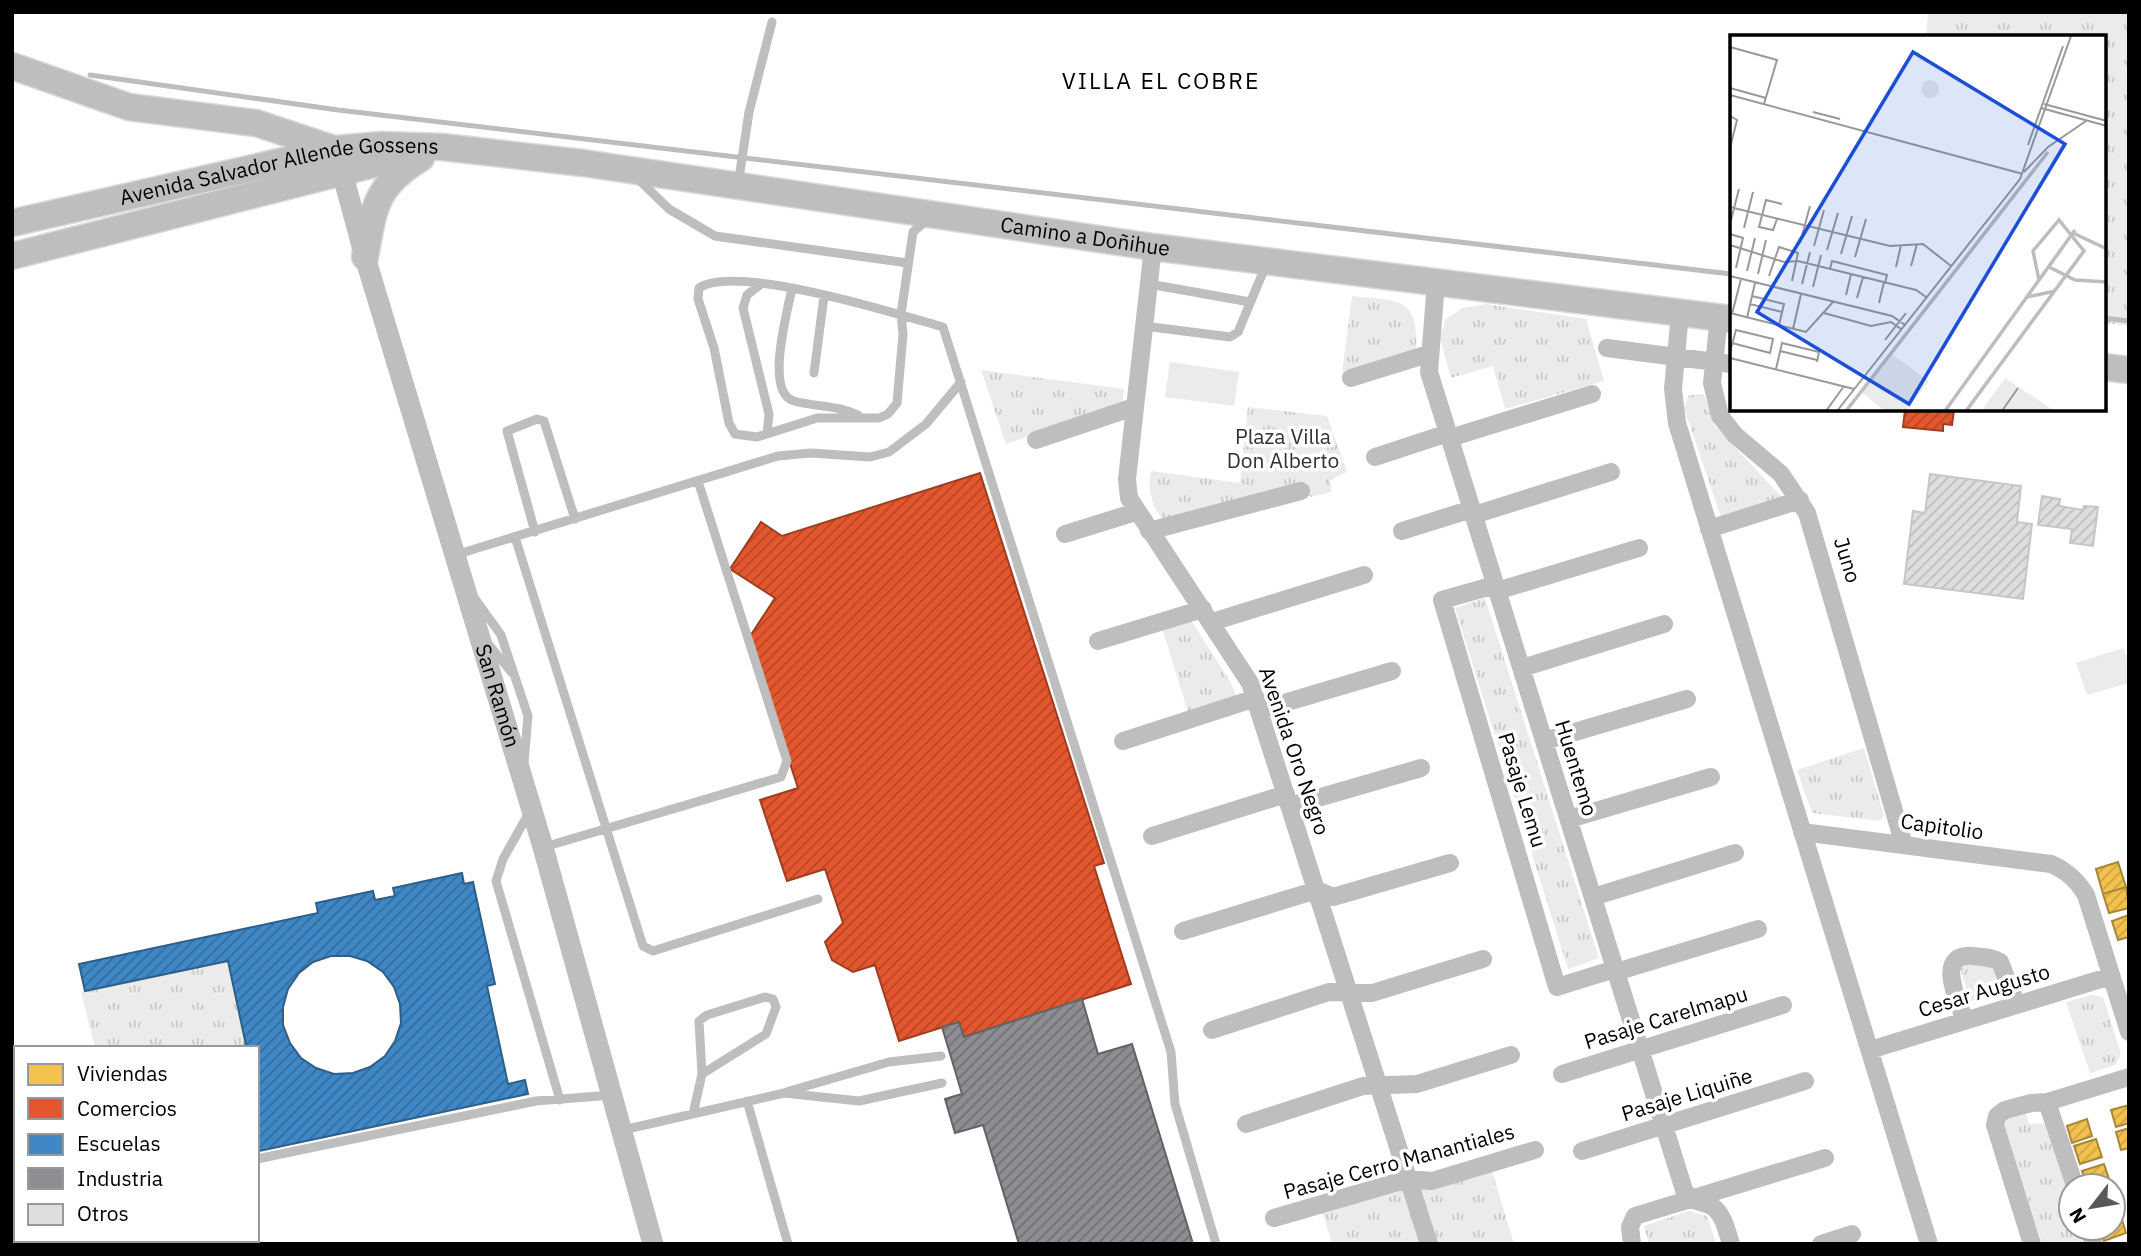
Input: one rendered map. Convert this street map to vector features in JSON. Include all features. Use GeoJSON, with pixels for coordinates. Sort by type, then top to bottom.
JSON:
{"type":"FeatureCollection","features":[{"type":"Feature","properties":{"kind":"main road"},"geometry":{"type":"LineString","coordinates":[[12,66],[80,93],[129,107],[256,123],[339,161]]}},
{"type":"Feature","properties":{"kind":"main road","name":"Avenida Salvador Allende Gossens"},"geometry":{"type":"LineString","coordinates":[[12,256],[339,161],[382,145],[442,147]]}},
{"type":"Feature","properties":{"kind":"main road","name":"Camino a Doñihue"},"geometry":{"type":"LineString","coordinates":[[442,147],[629,170],[1153,247],[1725,318]]}},
{"type":"Feature","properties":{"kind":"main road"},"geometry":{"type":"LineString","coordinates":[[365,257],[372,218],[383,187],[408,166],[442,147]]}},
{"type":"Feature","properties":{"kind":"main road","name":"Avenida Salvador Allende Gossens"},"geometry":{"type":"LineString","coordinates":[[12,223],[339,161]]}},
{"type":"Feature","properties":{"kind":"main road"},"geometry":{"type":"LineString","coordinates":[[2106,367],[2129,370]]}},
{"type":"Feature","properties":{"kind":"street","name":"San Ramón"},"geometry":{"type":"LineString","coordinates":[[339,161],[365,257],[543,847],[653,1244]]}},
{"type":"Feature","properties":{"kind":"street","name":"Avenida Oro Negro"},"geometry":{"type":"LineString","coordinates":[[1153,247],[1126,479],[1129,498],[1248,677],[1429,1244]]}},
{"type":"Feature","properties":{"kind":"street","name":"Huentemo"},"geometry":{"type":"LineString","coordinates":[[1436,282],[1428,354],[1429,372],[1664,1126],[1690,1199]]}},
{"type":"Feature","properties":{"kind":"street"},"geometry":{"type":"LineString","coordinates":[[1680,313],[1674,356],[1673,403],[1709,529],[1929,1244]]}},
{"type":"Feature","properties":{"kind":"street","name":"Juno"},"geometry":{"type":"LineString","coordinates":[[1725,318],[1723,363],[1713,394],[1720,416],[1735,435],[1781,474],[1800,500],[1818,541],[1904,845]]}},
{"type":"Feature","properties":{"kind":"street"},"geometry":{"type":"LineString","coordinates":[[1607,348],[1723,363]]}},
{"type":"Feature","properties":{"kind":"street"},"geometry":{"type":"LineString","coordinates":[[1351,378],[1428,354]]}},
{"type":"Feature","properties":{"kind":"street"},"geometry":{"type":"LineString","coordinates":[[1376,457],[1592,394]]}},
{"type":"Feature","properties":{"kind":"street"},"geometry":{"type":"LineString","coordinates":[[1036,440],[1134,408]]}},
{"type":"Feature","properties":{"kind":"street"},"geometry":{"type":"LineString","coordinates":[[1402,531],[1611,472]]}},
{"type":"Feature","properties":{"kind":"street"},"geometry":{"type":"LineString","coordinates":[[1149,531],[1301,491]]}},
{"type":"Feature","properties":{"kind":"street"},"geometry":{"type":"LineString","coordinates":[[1709,529],[1800,500]]}},
{"type":"Feature","properties":{"kind":"street"},"geometry":{"type":"LineString","coordinates":[[1065,534],[1136,512]]}},
{"type":"Feature","properties":{"kind":"street","name":"Pasaje Lemu"},"geometry":{"type":"LineString","coordinates":[[1616,970],[1557,987],[1441,600],[1496,588],[1639,548]]}},
{"type":"Feature","properties":{"kind":"street"},"geometry":{"type":"LineString","coordinates":[[1098,641],[1364,575]]}},
{"type":"Feature","properties":{"kind":"street"},"geometry":{"type":"LineString","coordinates":[[1522,668],[1664,624]]}},
{"type":"Feature","properties":{"kind":"street"},"geometry":{"type":"LineString","coordinates":[[1123,741],[1392,671]]}},
{"type":"Feature","properties":{"kind":"street"},"geometry":{"type":"LineString","coordinates":[[1544,741],[1687,699]]}},
{"type":"Feature","properties":{"kind":"street"},"geometry":{"type":"LineString","coordinates":[[1152,836],[1421,768]]}},
{"type":"Feature","properties":{"kind":"street"},"geometry":{"type":"LineString","coordinates":[[1569,819],[1712,777]]}},
{"type":"Feature","properties":{"kind":"street","name":"Capitolio"},"geometry":{"type":"LineString","coordinates":[[1802,832],[2051,864],[2072,876],[2086,895],[2111,976]]}},
{"type":"Feature","properties":{"kind":"street"},"geometry":{"type":"LineString","coordinates":[[1593,897],[1735,853]]}},
{"type":"Feature","properties":{"kind":"street"},"geometry":{"type":"LineString","coordinates":[[1183,931],[1317,890],[1333,897],[1450,863]]}},
{"type":"Feature","properties":{"kind":"street"},"geometry":{"type":"LineString","coordinates":[[1616,970],[1758,929]]}},
{"type":"Feature","properties":{"kind":"street"},"geometry":{"type":"LineString","coordinates":[[1965,1021],[1950,969],[1954,961],[1961,956],[2000,962],[2017,1005]]}},
{"type":"Feature","properties":{"kind":"street"},"geometry":{"type":"LineString","coordinates":[[1212,1030],[1329,992],[1372,993],[1483,959]]}},
{"type":"Feature","properties":{"kind":"street"},"geometry":{"type":"LineString","coordinates":[[2111,976],[2129,1032]]}},
{"type":"Feature","properties":{"kind":"street","name":"Cesar Augusto"},"geometry":{"type":"LineString","coordinates":[[1870,1050],[2111,976]]}},
{"type":"Feature","properties":{"kind":"street","name":"Pasaje Carelmapu"},"geometry":{"type":"LineString","coordinates":[[1562,1074],[1783,1005]]}},
{"type":"Feature","properties":{"kind":"street"},"geometry":{"type":"LineString","coordinates":[[1246,1124],[1378,1083],[1417,1084],[1511,1055]]}},
{"type":"Feature","properties":{"kind":"street"},"geometry":{"type":"LineString","coordinates":[[2032,1244],[1995,1125],[1997,1116],[2005,1110],[2047,1102],[2129,1077]]}},
{"type":"Feature","properties":{"kind":"street","name":"Pasaje Liquiñe"},"geometry":{"type":"LineString","coordinates":[[1582,1151],[1805,1081]]}},
{"type":"Feature","properties":{"kind":"street"},"geometry":{"type":"LineString","coordinates":[[2047,1102],[2070,1172]]}},
{"type":"Feature","properties":{"kind":"street","name":"Pasaje Cerro Manantiales"},"geometry":{"type":"LineString","coordinates":[[1274,1218],[1408,1179],[1432,1181],[1535,1150]]}},
{"type":"Feature","properties":{"kind":"street"},"geometry":{"type":"LineString","coordinates":[[1632,1244],[1630,1227],[1635,1216],[1825,1158]]}},
{"type":"Feature","properties":{"kind":"street"},"geometry":{"type":"LineString","coordinates":[[1690,1199],[1716,1210],[1731,1244]]}},
{"type":"Feature","properties":{"kind":"street"},"geometry":{"type":"LineString","coordinates":[[1821,1244],[1852,1234]]}},
{"type":"Feature","properties":{"kind":"lane"},"geometry":{"type":"LineString","coordinates":[[738,186],[749,112],[772,22]]}},
{"type":"Feature","properties":{"kind":"lane"},"geometry":{"type":"LineString","coordinates":[[629,170],[669,209],[715,236],[908,263]]}},
{"type":"Feature","properties":{"kind":"lane"},"geometry":{"type":"LineString","coordinates":[[933,216],[913,232],[901,314],[902,342],[897,403],[888,414],[817,418],[748,438],[731,429],[713,348],[698,299],[699,288],[716,280],[792,288],[901,314],[943,327],[1169,1043],[1175,1104],[1216,1244]]}},
{"type":"Feature","properties":{"kind":"lane"},"geometry":{"type":"LineString","coordinates":[[1144,326],[1223,338],[1238,332],[1268,261]]}},
{"type":"Feature","properties":{"kind":"lane"},"geometry":{"type":"LineString","coordinates":[[761,284],[747,295],[743,309],[769,414],[767,434]]}},
{"type":"Feature","properties":{"kind":"lane"},"geometry":{"type":"LineString","coordinates":[[1149,284],[1250,302]]}},
{"type":"Feature","properties":{"kind":"lane"},"geometry":{"type":"LineString","coordinates":[[792,288],[778,378],[783,393],[790,400],[821,403],[861,417]]}},
{"type":"Feature","properties":{"kind":"lane"},"geometry":{"type":"LineString","coordinates":[[814,373],[824,296]]}},
{"type":"Feature","properties":{"kind":"lane"},"geometry":{"type":"LineString","coordinates":[[454,555],[778,456],[811,453],[860,457],[880,455],[926,424],[961,382]]}},
{"type":"Feature","properties":{"kind":"lane"},"geometry":{"type":"LineString","coordinates":[[535,531],[508,431],[537,419],[544,421],[575,519]]}},
{"type":"Feature","properties":{"kind":"lane"},"geometry":{"type":"LineString","coordinates":[[543,847],[781,777],[786,771],[787,761],[698,481]]}},
{"type":"Feature","properties":{"kind":"lane"},"geometry":{"type":"LineString","coordinates":[[515,537],[643,947],[647,951],[818,899]]}},
{"type":"Feature","properties":{"kind":"lane"},"geometry":{"type":"LineString","coordinates":[[463,582],[501,635],[528,716],[522,778]]}},
{"type":"Feature","properties":{"kind":"lane"},"geometry":{"type":"LineString","coordinates":[[478,632],[515,677]]}},
{"type":"Feature","properties":{"kind":"lane"},"geometry":{"type":"LineString","coordinates":[[531,808],[503,859],[496,881],[560,1100]]}},
{"type":"Feature","properties":{"kind":"lane"},"geometry":{"type":"LineString","coordinates":[[693,1114],[702,1074],[699,1021],[707,1015],[765,997],[773,999],[776,1007],[766,1034],[702,1074]]}},
{"type":"Feature","properties":{"kind":"lane"},"geometry":{"type":"LineString","coordinates":[[622,1130],[784,1093],[889,1062],[941,1056]]}},
{"type":"Feature","properties":{"kind":"lane"},"geometry":{"type":"LineString","coordinates":[[784,1093],[859,1101],[942,1083]]}},
{"type":"Feature","properties":{"kind":"lane"},"geometry":{"type":"LineString","coordinates":[[259,1159],[536,1101],[612,1095]]}},
{"type":"Feature","properties":{"kind":"lane"},"geometry":{"type":"LineString","coordinates":[[747,1101],[788,1244]]}},
{"type":"Feature","properties":{"kind":"green space"},"geometry":{"type":"Polygon","coordinates":[[[1928,12],[2129,12],[2129,326],[2106,323],[2106,35],[1926,35],[1928,12]]]}},
{"type":"Feature","properties":{"kind":"green space"},"geometry":{"type":"Polygon","coordinates":[[[1352,296],[1393,301],[1409,310],[1414,319],[1416,351],[1342,373],[1352,296]]]}},
{"type":"Feature","properties":{"kind":"green space"},"geometry":{"type":"Polygon","coordinates":[[[1486,304],[1586,319],[1604,381],[1505,409],[1493,366],[1451,378],[1440,338],[1446,319],[1463,308],[1486,304]]]}},
{"type":"Feature","properties":{"kind":"green space"},"geometry":{"type":"Polygon","coordinates":[[[1170,362],[1239,372],[1234,406],[1165,397],[1170,362]]]}},
{"type":"Feature","properties":{"kind":"green space"},"geometry":{"type":"Polygon","coordinates":[[[981,370],[1124,389],[1122,406],[1006,444],[981,370]]]}},
{"type":"Feature","properties":{"kind":"green space"},"geometry":{"type":"Polygon","coordinates":[[[1704,394],[1714,425],[1782,497],[1721,517],[1684,408],[1689,395],[1704,394]]]}},
{"type":"Feature","properties":{"kind":"green space","name":"Plaza Villa Don Alberto"},"geometry":{"type":"Polygon","coordinates":[[[1248,407],[1327,416],[1347,472],[1330,480],[1332,492],[1310,497],[1302,484],[1167,522],[1154,506],[1150,484],[1151,471],[1240,483],[1248,407]]]}},
{"type":"Feature","properties":{"kind":"green space"},"geometry":{"type":"Polygon","coordinates":[[[1485,598],[1599,958],[1568,969],[1455,608],[1485,598]]]}},
{"type":"Feature","properties":{"kind":"green space"},"geometry":{"type":"Polygon","coordinates":[[[1190,619],[1230,681],[1238,700],[1189,715],[1162,628],[1190,619]]]}},
{"type":"Feature","properties":{"kind":"green space"},"geometry":{"type":"Polygon","coordinates":[[[2123,648],[2129,663],[2129,683],[2087,695],[2076,663],[2123,648]]]}},
{"type":"Feature","properties":{"kind":"green space"},"geometry":{"type":"Polygon","coordinates":[[[1864,748],[1884,816],[1879,821],[1812,813],[1797,770],[1864,748]]]}},
{"type":"Feature","properties":{"kind":"green space"},"geometry":{"type":"Polygon","coordinates":[[[228,961],[246,1045],[94,1046],[81,992],[228,961]]]}},
{"type":"Feature","properties":{"kind":"green space"},"geometry":{"type":"Polygon","coordinates":[[[1959,963],[1998,966],[2005,990],[1970,1001],[1959,963]]]}},
{"type":"Feature","properties":{"kind":"green space"},"geometry":{"type":"Polygon","coordinates":[[[2092,995],[2103,997],[2121,1054],[2115,1065],[2090,1073],[2066,1002],[2092,995]]]}},
{"type":"Feature","properties":{"kind":"green space"},"geometry":{"type":"Polygon","coordinates":[[[2025,1112],[2029,1124],[2046,1123],[2061,1172],[2057,1172],[2057,1242],[2083,1244],[2042,1244],[2003,1120],[2025,1112]]]}},
{"type":"Feature","properties":{"kind":"green space"},"geometry":{"type":"Polygon","coordinates":[[[1491,1168],[1514,1244],[1332,1244],[1322,1211],[1392,1190],[1491,1168]]]}},
{"type":"Feature","properties":{"kind":"green space"},"geometry":{"type":"Polygon","coordinates":[[[1689,1211],[1707,1216],[1716,1244],[1649,1244],[1644,1226],[1689,1211]]]}},
{"type":"Feature","properties":{"kind":"building: Viviendas"},"geometry":{"type":"Polygon","coordinates":[[[2118,862],[2126,887],[2103,894],[2096,869],[2118,862]]]}},
{"type":"Feature","properties":{"kind":"building: Viviendas"},"geometry":{"type":"Polygon","coordinates":[[[2126,887],[2129,908],[2109,913],[2103,894],[2126,887]]]}},
{"type":"Feature","properties":{"kind":"building: Viviendas"},"geometry":{"type":"Polygon","coordinates":[[[2129,915],[2129,937],[2118,940],[2112,921],[2129,915]]]}},
{"type":"Feature","properties":{"kind":"building: Viviendas"},"geometry":{"type":"Polygon","coordinates":[[[2129,1105],[2129,1123],[2116,1127],[2111,1110],[2129,1105]]]}},
{"type":"Feature","properties":{"kind":"building: Viviendas"},"geometry":{"type":"Polygon","coordinates":[[[2087,1119],[2092,1136],[2072,1143],[2067,1126],[2087,1119]]]}},
{"type":"Feature","properties":{"kind":"building: Viviendas"},"geometry":{"type":"Polygon","coordinates":[[[2129,1128],[2129,1148],[2121,1150],[2116,1132],[2129,1128]]]}},
{"type":"Feature","properties":{"kind":"building: Viviendas"},"geometry":{"type":"Polygon","coordinates":[[[2096,1139],[2102,1157],[2080,1164],[2074,1146],[2096,1139]]]}},
{"type":"Feature","properties":{"kind":"building: Viviendas"},"geometry":{"type":"Polygon","coordinates":[[[2104,1164],[2107,1172],[2082,1172],[2104,1164]]]}},
{"type":"Feature","properties":{"kind":"building: Comercios"},"geometry":{"type":"Polygon","coordinates":[[[1905,411],[1954,411],[1952,425],[1943,424],[1943,431],[1903,427],[1905,411]]]}},
{"type":"Feature","properties":{"kind":"building: Comercios"},"geometry":{"type":"Polygon","coordinates":[[[980,473],[1104,863],[1094,866],[1131,984],[964,1037],[959,1022],[899,1041],[875,965],[853,972],[832,960],[825,942],[843,923],[825,869],[787,881],[760,800],[798,788],[749,638],[775,598],[730,569],[761,522],[782,536],[980,473]]]}},
{"type":"Feature","properties":{"kind":"building: Escuelas"},"geometry":{"type":"Polygon","coordinates":[[[462,873],[464,884],[473,882],[495,984],[487,986],[508,1084],[525,1080],[528,1094],[259,1151],[259,1046],[243,1046],[246,1045],[228,961],[85,991],[79,964],[318,913],[316,903],[373,891],[375,900],[395,896],[393,888],[462,873]],[[331,956],[313,962],[299,973],[288,989],[283,1007],[283,1025],[290,1043],[301,1058],[316,1068],[334,1074],[353,1073],[370,1067],[385,1056],[395,1041],[401,1023],[400,1004],[394,987],[383,972],[367,961],[350,956],[331,956]]]}},
{"type":"Feature","properties":{"kind":"building: Industria"},"geometry":{"type":"Polygon","coordinates":[[[1082,999],[1098,1054],[1132,1044],[1193,1244],[1019,1244],[983,1125],[955,1133],[945,1099],[962,1094],[942,1027],[959,1022],[964,1037],[1082,999]]]}},
{"type":"Feature","properties":{"kind":"building: Otros"},"geometry":{"type":"Polygon","coordinates":[[[1930,474],[2021,486],[2017,522],[2032,524],[2023,599],[1904,584],[1913,511],[1925,513],[1930,474]]]}},
{"type":"Feature","properties":{"kind":"building: Otros"},"geometry":{"type":"Polygon","coordinates":[[[2042,496],[2060,499],[2059,506],[2083,510],[2084,506],[2098,507],[2093,546],[2070,543],[2072,529],[2038,525],[2042,496]]]}},
{"type":"Feature","properties":{"kind":"waterway"},"geometry":{"type":"LineString","coordinates":[[90,75],[338,110],[1730,274]]}},
{"type":"Feature","properties":{"kind":"waterway"},"geometry":{"type":"LineString","coordinates":[[2106,318],[2129,321]]}},
{"type":"Feature","properties":{"kind":"district","name":"VILLA EL COBRE"},"geometry":{"type":"Point","coordinates":[1161,81]}}]}
